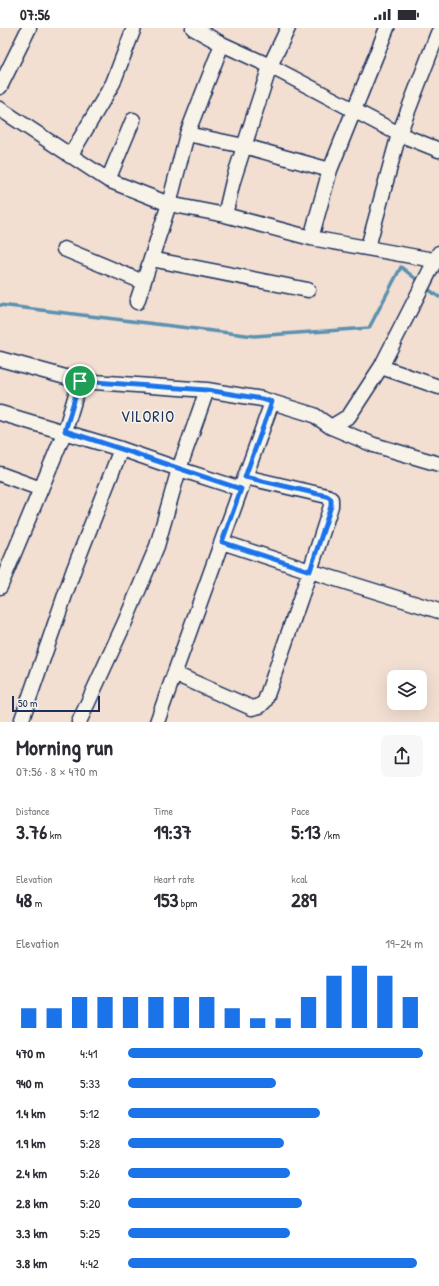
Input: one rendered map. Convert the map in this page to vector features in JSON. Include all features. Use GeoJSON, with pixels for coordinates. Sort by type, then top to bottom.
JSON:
{"type":"FeatureCollection","features":[{"type":"Feature","properties":{"kind":"street"},"geometry":{"type":"LineString","coordinates":[[70,156],[113,83],[134,28]]}},
{"type":"Feature","properties":{"kind":"street"},"geometry":{"type":"LineString","coordinates":[[193,28],[222,44],[270,66],[399,134],[439,150]]}},
{"type":"Feature","properties":{"kind":"street"},"geometry":{"type":"LineString","coordinates":[[225,215],[233,182],[270,66],[288,28]]}},
{"type":"Feature","properties":{"kind":"street"},"geometry":{"type":"LineString","coordinates":[[311,238],[330,170],[387,28]]}},
{"type":"Feature","properties":{"kind":"street"},"geometry":{"type":"LineString","coordinates":[[0,87],[26,30]]}},
{"type":"Feature","properties":{"kind":"street"},"geometry":{"type":"LineString","coordinates":[[368,247],[399,134],[436,32]]}},
{"type":"Feature","properties":{"kind":"street"},"geometry":{"type":"LineString","coordinates":[[137,302],[169,204],[187,134],[222,44]]}},
{"type":"Feature","properties":{"kind":"street"},"geometry":{"type":"LineString","coordinates":[[0,109],[108,180],[169,204],[225,215],[311,238],[438,258],[381,367],[350,416],[331,427]]}},
{"type":"Feature","properties":{"kind":"street"},"geometry":{"type":"LineString","coordinates":[[108,180],[133,120]]}},
{"type":"Feature","properties":{"kind":"street"},"geometry":{"type":"LineString","coordinates":[[187,134],[244,146],[330,170]]}},
{"type":"Feature","properties":{"kind":"street"},"geometry":{"type":"LineString","coordinates":[[64,249],[144,282]]}},
{"type":"Feature","properties":{"kind":"street"},"geometry":{"type":"LineString","coordinates":[[151,259],[308,290]]}},
{"type":"Feature","properties":{"kind":"street"},"geometry":{"type":"LineString","coordinates":[[0,359],[80,381],[207,390],[262,399],[314,415],[331,427],[374,445],[439,464]]}},
{"type":"Feature","properties":{"kind":"street"},"geometry":{"type":"LineString","coordinates":[[381,367],[439,387]]}},
{"type":"Feature","properties":{"kind":"street"},"geometry":{"type":"LineString","coordinates":[[0,587],[65,431],[80,381]]}},
{"type":"Feature","properties":{"kind":"street"},"geometry":{"type":"LineString","coordinates":[[79,722],[126,622],[157,546],[179,469],[207,390]]}},
{"type":"Feature","properties":{"kind":"street"},"geometry":{"type":"LineString","coordinates":[[157,722],[272,402]]}},
{"type":"Feature","properties":{"kind":"street"},"geometry":{"type":"LineString","coordinates":[[0,413],[65,431],[179,469],[243,483],[327,496],[331,499],[331,506],[310,571],[264,701],[260,706],[252,708],[175,674]]}},
{"type":"Feature","properties":{"kind":"street"},"geometry":{"type":"LineString","coordinates":[[21,722],[74,569],[121,449]]}},
{"type":"Feature","properties":{"kind":"street"},"geometry":{"type":"LineString","coordinates":[[0,474],[41,489]]}},
{"type":"Feature","properties":{"kind":"street"},"geometry":{"type":"LineString","coordinates":[[222,542],[439,611]]}},
{"type":"Feature","properties":{"kind":"waterway"},"geometry":{"type":"LineString","coordinates":[[0,305],[254,336],[369,328],[401,267],[421,283]]}},
{"type":"Feature","properties":{"kind":"waterway"},"geometry":{"type":"LineString","coordinates":[[425,287],[439,297]]}},
{"type":"Feature","properties":{"kind":"district","name":"VILORIO"},"geometry":{"type":"Point","coordinates":[148,416]}},
{"type":"Feature","properties":{"kind":"route"},"geometry":{"type":"LineString","coordinates":[[80,381],[207,390],[272,402],[245,477],[327,496],[331,499],[331,506],[310,571],[222,542],[241,489],[65,431],[80,381]]}}]}
